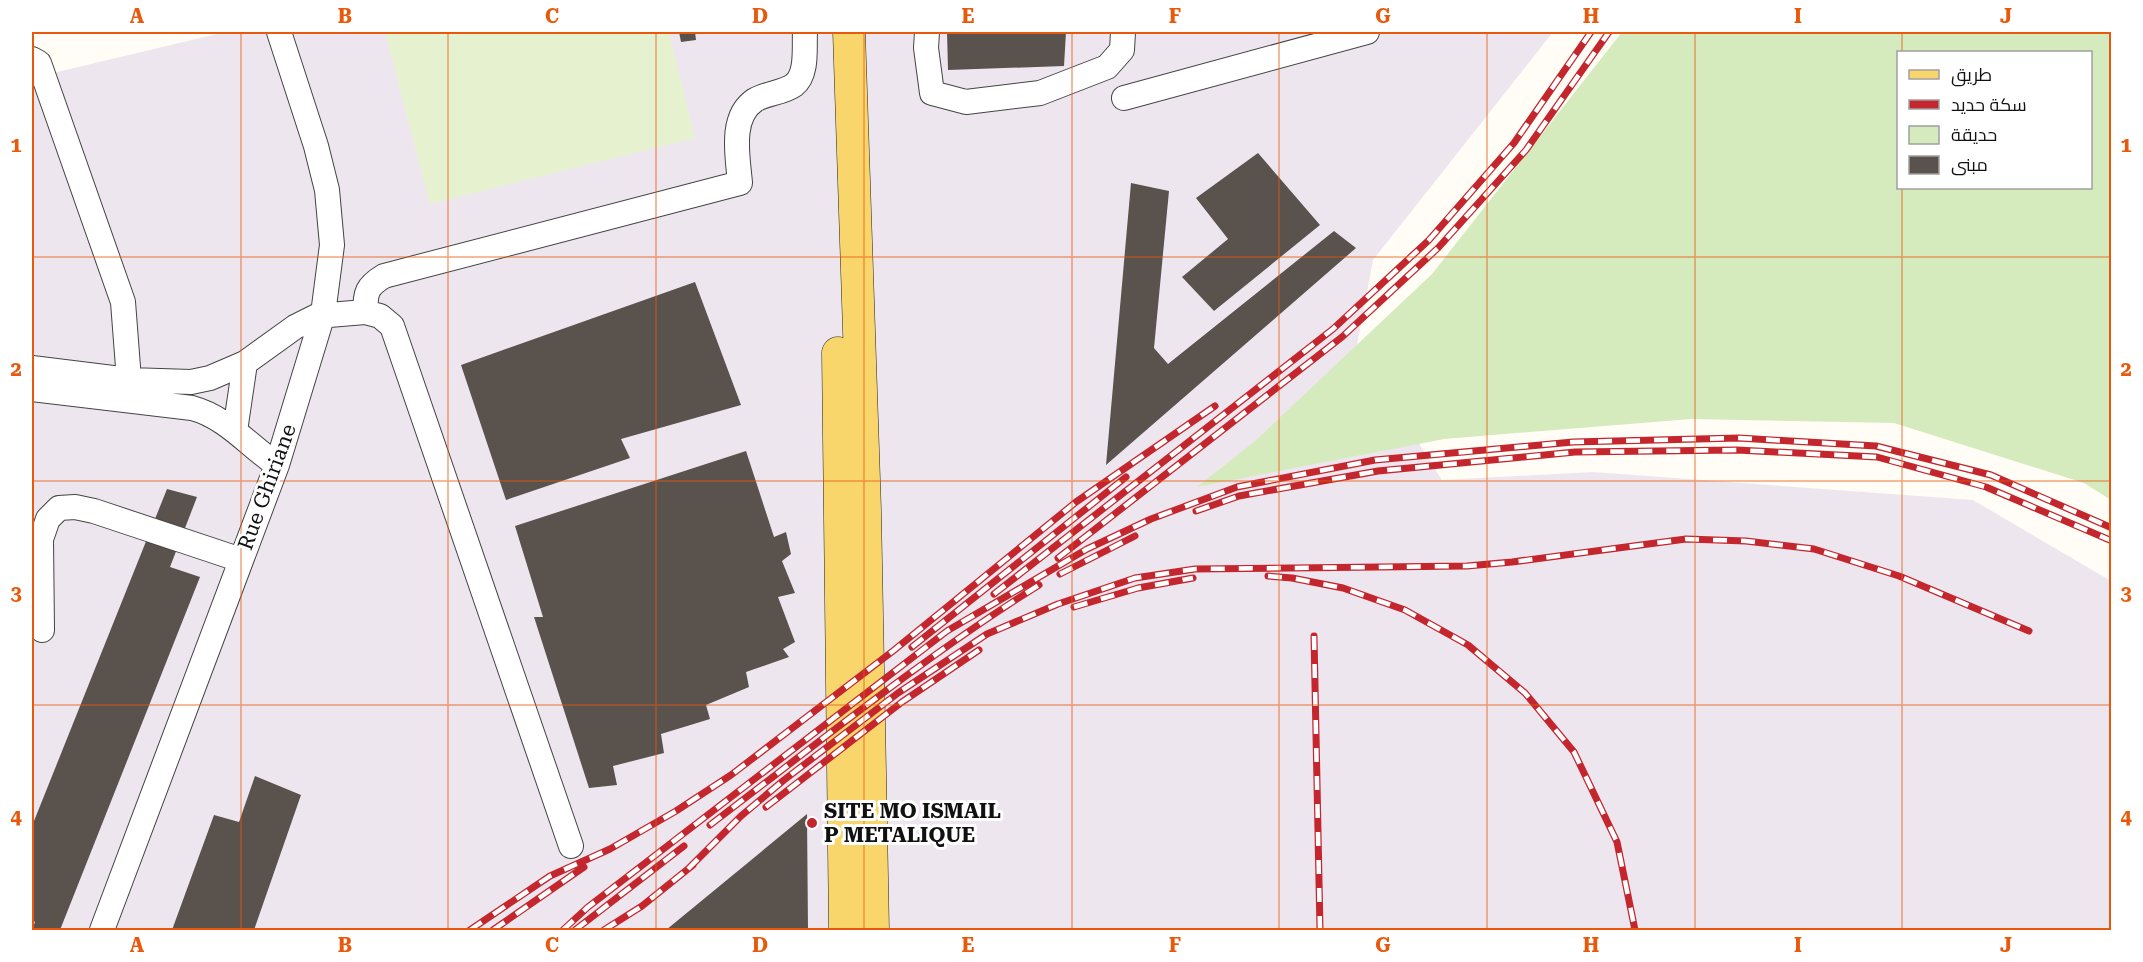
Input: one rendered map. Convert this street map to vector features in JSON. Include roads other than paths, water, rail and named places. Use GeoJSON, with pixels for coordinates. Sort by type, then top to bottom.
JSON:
{"type":"FeatureCollection","features":[{"type":"Feature","properties":{"kind":"main road"},"geometry":{"type":"LineString","coordinates":[[829,32],[837,317],[845,930]]}},
{"type":"Feature","properties":{"kind":"main road"},"geometry":{"type":"LineString","coordinates":[[849,32],[864,498],[873,930]]}},
{"type":"Feature","properties":{"kind":"street","name":"Rue Ghiriane"},"geometry":{"type":"LineString","coordinates":[[102,930],[277,465],[323,314],[332,245],[327,190],[316,146],[279,32]]}},
{"type":"Feature","properties":{"kind":"street"},"geometry":{"type":"LineString","coordinates":[[365,312],[366,291],[384,276],[740,183],[736,141],[741,119],[754,101],[795,84],[803,71],[805,32]]}},
{"type":"Feature","properties":{"kind":"street"},"geometry":{"type":"LineString","coordinates":[[927,32],[926,48],[932,93],[966,102],[1040,93],[1107,67],[1122,50],[1124,32]]}},
{"type":"Feature","properties":{"kind":"street"},"geometry":{"type":"LineString","coordinates":[[1124,98],[1367,32]]}},
{"type":"Feature","properties":{"kind":"street"},"geometry":{"type":"LineString","coordinates":[[32,59],[39,63],[123,302],[129,380]]}},
{"type":"Feature","properties":{"kind":"street"},"geometry":{"type":"LineString","coordinates":[[32,368],[129,380],[191,382],[210,378],[245,363],[295,327],[323,314],[365,312],[380,316],[392,326],[571,846]]}},
{"type":"Feature","properties":{"kind":"street"},"geometry":{"type":"LineString","coordinates":[[234,431],[245,363]]}},
{"type":"Feature","properties":{"kind":"street"},"geometry":{"type":"LineString","coordinates":[[32,389],[192,408],[213,415],[277,465]]}},
{"type":"Feature","properties":{"kind":"street"},"geometry":{"type":"LineString","coordinates":[[42,630],[41,538],[48,519],[58,508],[75,507],[94,511],[241,560]]}},
{"type":"Feature","properties":{"kind":"railway"},"geometry":{"type":"LineString","coordinates":[[994,594],[1333,329],[1429,240],[1514,143],[1591,32]]}},
{"type":"Feature","properties":{"kind":"railway"},"geometry":{"type":"LineString","coordinates":[[1058,558],[1342,337],[1438,248],[1526,150],[1609,32]]}},
{"type":"Feature","properties":{"kind":"railway"},"geometry":{"type":"LineString","coordinates":[[470,930],[550,876],[610,849],[676,811],[731,775],[893,651],[1076,502],[1215,406]]}},
{"type":"Feature","properties":{"kind":"railway"},"geometry":{"type":"LineString","coordinates":[[563,930],[588,907],[947,631],[1087,549],[1151,519],[1237,487],[1375,460],[1573,442],[1739,438],[1876,446],[1991,475],[2112,528]]}},
{"type":"Feature","properties":{"kind":"railway"},"geometry":{"type":"LineString","coordinates":[[1196,511],[1239,496],[1378,471],[1575,452],[1737,450],[1877,457],[1986,487],[2112,541]]}},
{"type":"Feature","properties":{"kind":"railway"},"geometry":{"type":"LineString","coordinates":[[912,647],[1126,477]]}},
{"type":"Feature","properties":{"kind":"railway"},"geometry":{"type":"LineString","coordinates":[[1060,574],[1135,536]]}},
{"type":"Feature","properties":{"kind":"railway"},"geometry":{"type":"LineString","coordinates":[[688,869],[741,816],[784,780],[898,693],[987,634],[1058,604],[1135,578],[1195,569],[1467,566],[1686,539],[1746,541],[1814,549],[1899,576],[2029,631]]}},
{"type":"Feature","properties":{"kind":"railway"},"geometry":{"type":"LineString","coordinates":[[1268,576],[1292,578],[1343,588],[1405,610],[1468,645],[1525,693],[1574,752],[1617,842],[1635,930]]}},
{"type":"Feature","properties":{"kind":"railway"},"geometry":{"type":"LineString","coordinates":[[1074,607],[1138,588],[1193,578]]}},
{"type":"Feature","properties":{"kind":"railway"},"geometry":{"type":"LineString","coordinates":[[710,825],[954,641],[1039,585]]}},
{"type":"Feature","properties":{"kind":"railway"},"geometry":{"type":"LineString","coordinates":[[1314,636],[1320,930]]}},
{"type":"Feature","properties":{"kind":"railway"},"geometry":{"type":"LineString","coordinates":[[766,807],[902,702],[979,650]]}},
{"type":"Feature","properties":{"kind":"railway"},"geometry":{"type":"LineString","coordinates":[[575,930],[684,846]]}},
{"type":"Feature","properties":{"kind":"railway"},"geometry":{"type":"LineString","coordinates":[[604,930],[642,906],[693,865]]}},
{"type":"Feature","properties":{"kind":"railway"},"geometry":{"type":"LineString","coordinates":[[493,930],[584,867]]}},
{"type":"Feature","properties":{"kind":"place","name":"SITE MO ISMAIL P METALIQUE"},"geometry":{"type":"Point","coordinates":[812,823]}}]}
